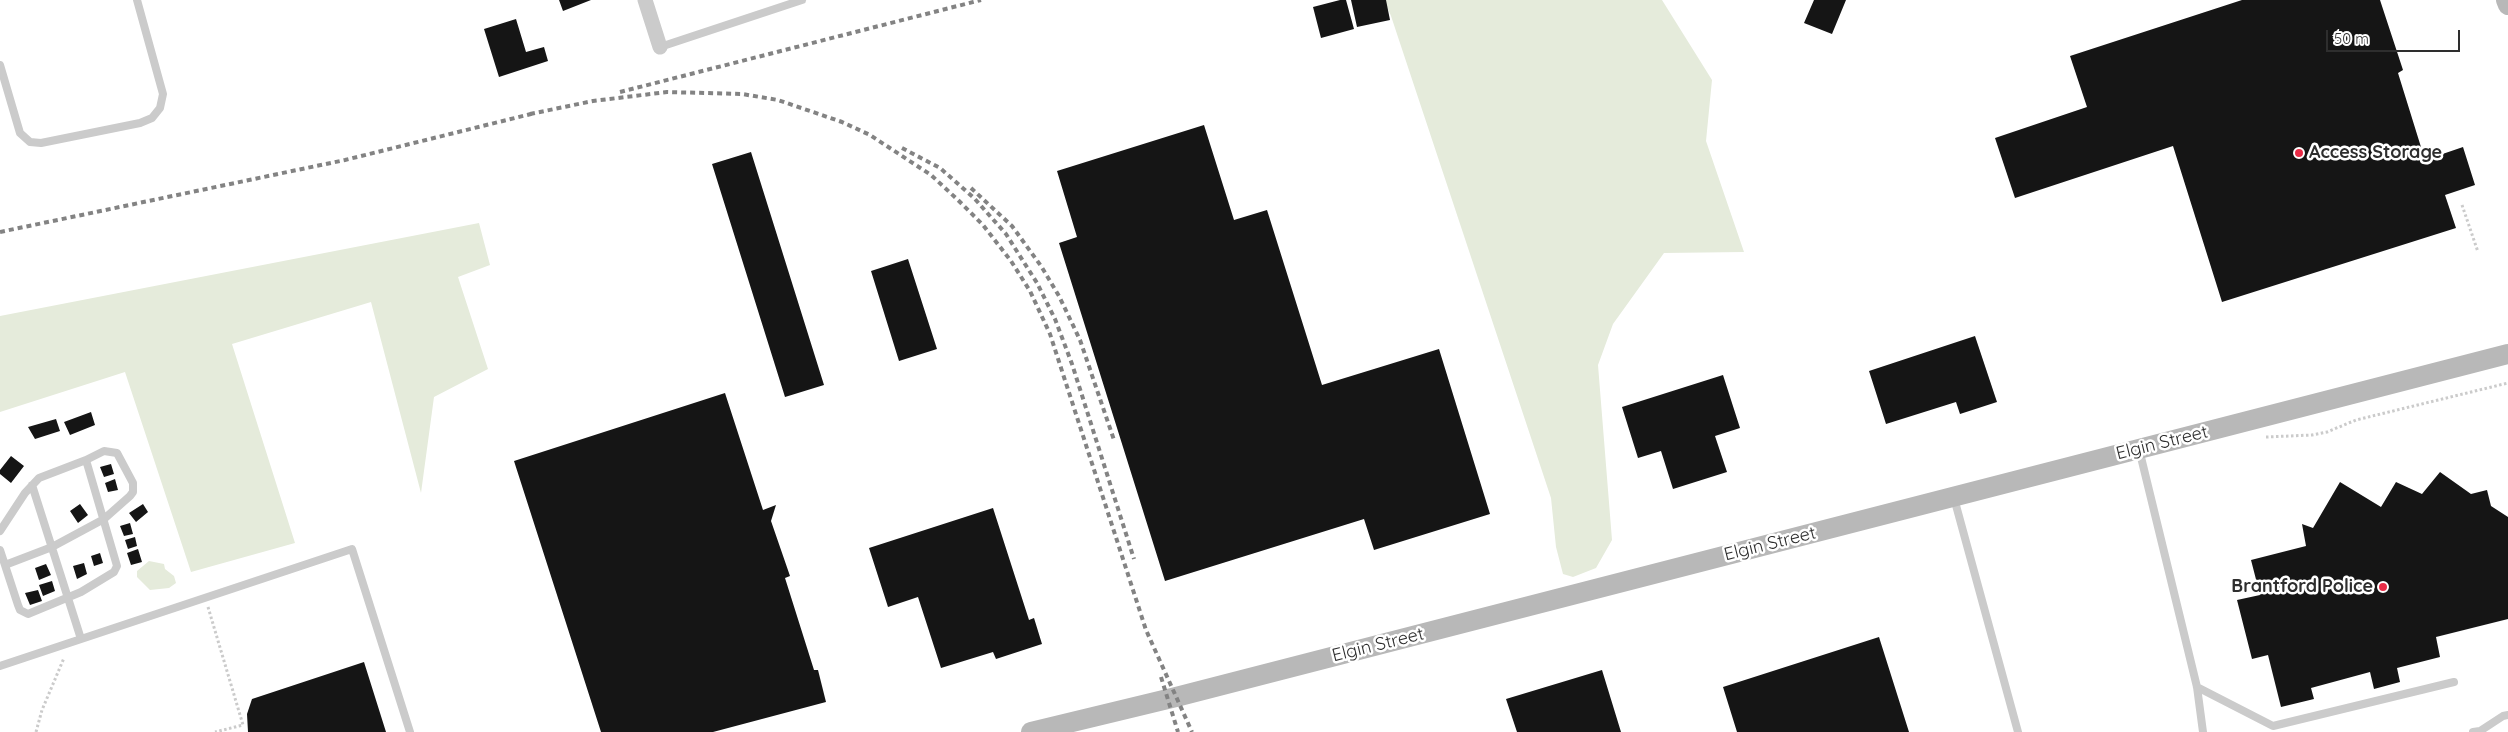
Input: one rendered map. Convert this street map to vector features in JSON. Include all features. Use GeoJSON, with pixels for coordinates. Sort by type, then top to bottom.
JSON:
{"type":"FeatureCollection","features":[{"type":"Feature","properties":{"kind":"main road"},"geometry":{"type":"LineString","coordinates":[[2506,0],[2508,5]]}},
{"type":"Feature","properties":{"kind":"main road","name":"Elgin Street"},"geometry":{"type":"LineString","coordinates":[[1031,732],[1176,697],[2508,354]]}},
{"type":"Feature","properties":{"kind":"street"},"geometry":{"type":"LineString","coordinates":[[645,0],[660,47]]}},
{"type":"Feature","properties":{"kind":"lane"},"geometry":{"type":"LineString","coordinates":[[0,65],[20,133],[30,142],[41,143],[140,123],[152,118],[160,108],[162,94],[137,0]]}},
{"type":"Feature","properties":{"kind":"lane"},"geometry":{"type":"LineString","coordinates":[[660,47],[802,0]]}},
{"type":"Feature","properties":{"kind":"lane"},"geometry":{"type":"LineString","coordinates":[[2139,449],[2197,686],[2203,732]]}},
{"type":"Feature","properties":{"kind":"lane"},"geometry":{"type":"LineString","coordinates":[[0,531],[32,485],[48,473],[86,460],[104,451],[117,453],[133,483],[133,492],[130,496],[104,519],[52,547],[5,565]]}},
{"type":"Feature","properties":{"kind":"lane"},"geometry":{"type":"LineString","coordinates":[[0,550],[18,605],[24,613],[35,612],[89,588],[117,568],[86,460]]}},
{"type":"Feature","properties":{"kind":"lane"},"geometry":{"type":"LineString","coordinates":[[32,485],[81,639]]}},
{"type":"Feature","properties":{"kind":"lane"},"geometry":{"type":"LineString","coordinates":[[1954,496],[2018,732]]}},
{"type":"Feature","properties":{"kind":"lane"},"geometry":{"type":"LineString","coordinates":[[0,666],[352,548],[410,732]]}},
{"type":"Feature","properties":{"kind":"lane"},"geometry":{"type":"LineString","coordinates":[[2197,686],[2273,726],[2454,682]]}},
{"type":"Feature","properties":{"kind":"lane"},"geometry":{"type":"LineString","coordinates":[[2478,732],[2502,716],[2508,715]]}},
{"type":"Feature","properties":{"kind":"path"},"geometry":{"type":"LineString","coordinates":[[2462,205],[2478,252]]}},
{"type":"Feature","properties":{"kind":"path"},"geometry":{"type":"LineString","coordinates":[[205,597],[243,725],[214,732]]}},
{"type":"Feature","properties":{"kind":"path"},"geometry":{"type":"LineString","coordinates":[[36,732],[42,710],[72,642]]}},
{"type":"Feature","properties":{"kind":"green space"},"geometry":{"type":"Polygon","coordinates":[[[1384,0],[1662,0],[1712,80],[1706,141],[1744,252],[1664,253],[1613,324],[1598,365],[1612,540],[1596,568],[1573,577],[1563,574],[1556,547],[1551,498],[1391,16],[1384,0]]]}},
{"type":"Feature","properties":{"kind":"green space"},"geometry":{"type":"Polygon","coordinates":[[[479,223],[490,265],[458,277],[488,369],[434,397],[421,493],[371,302],[232,344],[295,543],[191,572],[125,372],[0,412],[0,316],[479,223]]]}},
{"type":"Feature","properties":{"kind":"green space"},"geometry":{"type":"Polygon","coordinates":[[[149,561],[164,564],[165,569],[174,576],[176,583],[169,588],[150,590],[137,577],[137,571],[149,561]]]}},
{"type":"Feature","properties":{"kind":"building"},"geometry":{"type":"Polygon","coordinates":[[[559,0],[591,0],[563,11],[559,0]]]}},
{"type":"Feature","properties":{"kind":"building"},"geometry":{"type":"Polygon","coordinates":[[[1346,0],[1354,29],[1321,38],[1313,7],[1346,0]]]}},
{"type":"Feature","properties":{"kind":"building"},"geometry":{"type":"Polygon","coordinates":[[[1351,0],[1386,0],[1390,20],[1357,27],[1351,0]]]}},
{"type":"Feature","properties":{"kind":"building"},"geometry":{"type":"Polygon","coordinates":[[[1814,0],[1846,0],[1832,34],[1804,23],[1814,0]]]}},
{"type":"Feature","properties":{"kind":"building","name":"Access Storage"},"geometry":{"type":"Polygon","coordinates":[[[2242,0],[2380,0],[2403,70],[2398,73],[2425,160],[2463,147],[2475,185],[2445,195],[2456,228],[2222,302],[2173,146],[2015,198],[1995,138],[2087,107],[2070,56],[2242,0]]]}},
{"type":"Feature","properties":{"kind":"building"},"geometry":{"type":"Polygon","coordinates":[[[516,19],[526,52],[544,47],[548,61],[499,77],[484,29],[516,19]]]}},
{"type":"Feature","properties":{"kind":"building"},"geometry":{"type":"Polygon","coordinates":[[[1204,125],[1234,220],[1267,210],[1322,385],[1439,349],[1490,514],[1374,550],[1364,519],[1165,581],[1059,243],[1077,237],[1057,171],[1204,125]]]}},
{"type":"Feature","properties":{"kind":"building"},"geometry":{"type":"Polygon","coordinates":[[[751,152],[824,385],[785,397],[712,164],[751,152]]]}},
{"type":"Feature","properties":{"kind":"building"},"geometry":{"type":"Polygon","coordinates":[[[908,259],[937,349],[899,361],[871,271],[908,259]]]}},
{"type":"Feature","properties":{"kind":"building"},"geometry":{"type":"Polygon","coordinates":[[[1975,336],[1997,402],[1960,414],[1956,402],[1886,424],[1869,371],[1975,336]]]}},
{"type":"Feature","properties":{"kind":"building"},"geometry":{"type":"Polygon","coordinates":[[[1723,375],[1740,428],[1715,436],[1727,472],[1673,489],[1661,451],[1638,458],[1622,407],[1723,375]]]}},
{"type":"Feature","properties":{"kind":"building"},"geometry":{"type":"Polygon","coordinates":[[[725,393],[763,510],[776,505],[771,521],[790,576],[785,578],[814,670],[818,670],[826,702],[713,732],[601,732],[514,461],[725,393]]]}},
{"type":"Feature","properties":{"kind":"building"},"geometry":{"type":"Polygon","coordinates":[[[91,412],[95,425],[70,435],[64,422],[91,412]]]}},
{"type":"Feature","properties":{"kind":"building"},"geometry":{"type":"Polygon","coordinates":[[[56,419],[60,431],[35,439],[28,427],[56,419]]]}},
{"type":"Feature","properties":{"kind":"building"},"geometry":{"type":"Polygon","coordinates":[[[11,456],[24,466],[11,483],[0,474],[0,470],[11,456]]]}},
{"type":"Feature","properties":{"kind":"building"},"geometry":{"type":"Polygon","coordinates":[[[111,464],[114,474],[104,477],[100,467],[111,464]]]}},
{"type":"Feature","properties":{"kind":"building","name":"Brantford Police"},"geometry":{"type":"Polygon","coordinates":[[[2440,472],[2471,494],[2487,490],[2491,506],[2508,517],[2508,619],[2436,637],[2440,657],[2397,668],[2400,682],[2374,689],[2370,672],[2311,688],[2314,699],[2281,707],[2268,655],[2252,659],[2237,600],[2260,595],[2251,560],[2306,546],[2302,524],[2313,528],[2340,482],[2381,507],[2396,482],[2422,494],[2440,472]]]}},
{"type":"Feature","properties":{"kind":"building"},"geometry":{"type":"Polygon","coordinates":[[[115,479],[118,490],[108,492],[105,483],[115,479]]]}},
{"type":"Feature","properties":{"kind":"building"},"geometry":{"type":"Polygon","coordinates":[[[80,504],[88,515],[78,523],[70,511],[80,504]]]}},
{"type":"Feature","properties":{"kind":"building"},"geometry":{"type":"Polygon","coordinates":[[[143,504],[148,512],[136,522],[129,513],[143,504]]]}},
{"type":"Feature","properties":{"kind":"building"},"geometry":{"type":"Polygon","coordinates":[[[993,508],[1029,620],[1034,618],[1042,644],[996,659],[993,652],[941,668],[918,597],[888,607],[869,548],[993,508]]]}},
{"type":"Feature","properties":{"kind":"building"},"geometry":{"type":"Polygon","coordinates":[[[130,523],[133,534],[124,536],[120,526],[130,523]]]}},
{"type":"Feature","properties":{"kind":"building"},"geometry":{"type":"Polygon","coordinates":[[[135,537],[137,546],[128,549],[125,540],[135,537]]]}},
{"type":"Feature","properties":{"kind":"building"},"geometry":{"type":"Polygon","coordinates":[[[138,549],[142,562],[131,565],[127,553],[138,549]]]}},
{"type":"Feature","properties":{"kind":"building"},"geometry":{"type":"Polygon","coordinates":[[[100,553],[103,563],[94,566],[91,556],[100,553]]]}},
{"type":"Feature","properties":{"kind":"building"},"geometry":{"type":"Polygon","coordinates":[[[84,563],[87,574],[77,579],[73,566],[84,563]]]}},
{"type":"Feature","properties":{"kind":"building"},"geometry":{"type":"Polygon","coordinates":[[[46,564],[51,575],[39,580],[35,568],[46,564]]]}},
{"type":"Feature","properties":{"kind":"building"},"geometry":{"type":"Polygon","coordinates":[[[52,581],[55,591],[43,596],[39,585],[52,581]]]}},
{"type":"Feature","properties":{"kind":"building"},"geometry":{"type":"Polygon","coordinates":[[[38,590],[42,601],[30,605],[25,593],[38,590]]]}},
{"type":"Feature","properties":{"kind":"building"},"geometry":{"type":"Polygon","coordinates":[[[1879,637],[1909,732],[1737,732],[1723,687],[1879,637]]]}},
{"type":"Feature","properties":{"kind":"building"},"geometry":{"type":"Polygon","coordinates":[[[364,662],[386,732],[248,732],[247,714],[252,699],[364,662]]]}},
{"type":"Feature","properties":{"kind":"building"},"geometry":{"type":"Polygon","coordinates":[[[1602,670],[1621,732],[1517,732],[1506,699],[1602,670]]]}},
{"type":"Feature","properties":{"kind":"railway"},"geometry":{"type":"LineString","coordinates":[[620,92],[981,0]]}},
{"type":"Feature","properties":{"kind":"railway"},"geometry":{"type":"LineString","coordinates":[[530,114],[593,101],[667,92],[742,94],[778,100],[842,122],[870,135],[931,175],[958,200],[983,225],[1011,261],[1030,291],[1050,334],[1146,630],[1192,732]]}},
{"type":"Feature","properties":{"kind":"railway"},"geometry":{"type":"LineString","coordinates":[[0,232],[345,160],[535,113]]}},
{"type":"Feature","properties":{"kind":"railway"},"geometry":{"type":"LineString","coordinates":[[902,148],[940,168],[974,198],[1006,234],[1037,283],[1055,319],[1072,364],[1134,559]]}},
{"type":"Feature","properties":{"kind":"railway"},"geometry":{"type":"LineString","coordinates":[[971,188],[1012,226],[1041,266],[1059,296],[1080,340],[1114,440]]}},
{"type":"Feature","properties":{"kind":"railway"},"geometry":{"type":"LineString","coordinates":[[1161,677],[1178,732]]}},
{"type":"Feature","properties":{"kind":"place","name":"Access Storage"},"geometry":{"type":"Point","coordinates":[2299,153]}},
{"type":"Feature","properties":{"kind":"place","name":"Brantford Police"},"geometry":{"type":"Point","coordinates":[2383,587]}}]}
